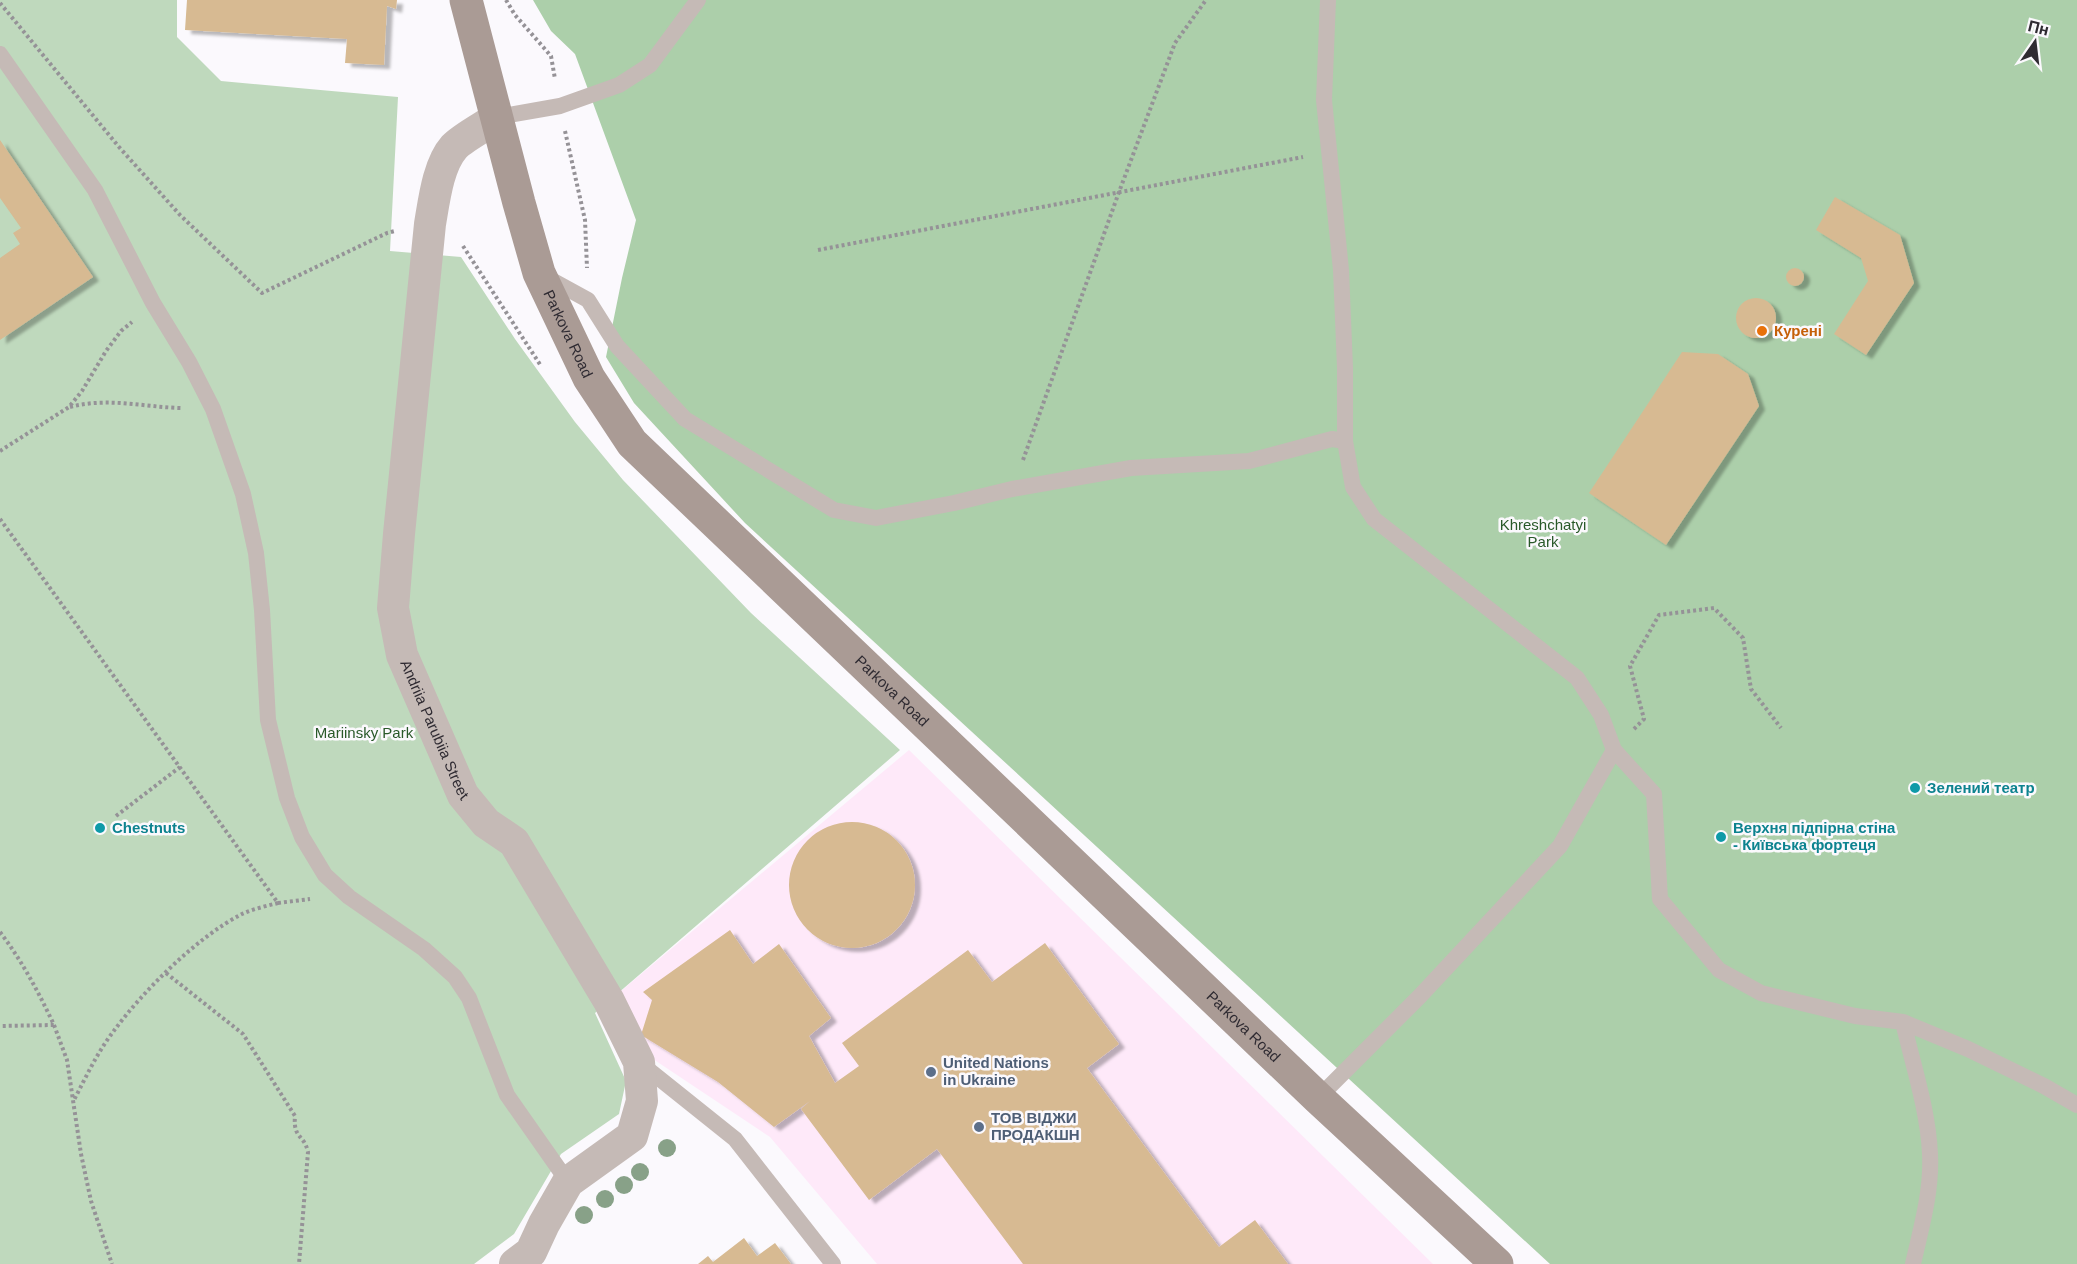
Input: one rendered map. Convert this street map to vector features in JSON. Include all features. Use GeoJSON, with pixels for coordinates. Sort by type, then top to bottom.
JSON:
{"type":"FeatureCollection","features":[{"type":"Feature","properties":{"kind":"main road","name":"Parkova Road"},"geometry":{"type":"LineString","coordinates":[[466,0],[539,273],[589,378],[632,443],[1318,1098],[1497,1264]]}},
{"type":"Feature","properties":{"kind":"street","name":"Andriia Parubiia Street"},"geometry":{"type":"LineString","coordinates":[[498,117],[454,147],[437,185],[430,224],[393,609],[402,654],[463,795],[486,823],[514,842],[609,1001],[639,1062],[642,1101],[632,1136],[568,1182],[531,1252],[515,1264]]}},
{"type":"Feature","properties":{"kind":"lane"},"geometry":{"type":"LineString","coordinates":[[498,117],[560,106],[619,85],[650,65],[698,0]]}},
{"type":"Feature","properties":{"kind":"lane"},"geometry":{"type":"LineString","coordinates":[[1328,0],[1324,100],[1341,270],[1345,441],[1353,487],[1374,519],[1576,678],[1600,715],[1614,750],[1654,794],[1660,899],[1719,970],[1761,993],[1855,1016],[1903,1022],[1968,1049],[2044,1086],[2077,1105]]}},
{"type":"Feature","properties":{"kind":"lane"},"geometry":{"type":"LineString","coordinates":[[0,54],[95,190],[153,303],[189,362],[213,409],[243,494],[256,553],[262,610],[268,720],[287,798],[302,837],[325,875],[350,897],[424,949],[455,977],[469,998],[507,1095],[568,1182]]}},
{"type":"Feature","properties":{"kind":"lane"},"geometry":{"type":"LineString","coordinates":[[539,273],[588,300],[616,346],[685,419],[834,510],[876,518],[1012,489],[1131,468],[1249,461],[1332,439],[1345,441]]}},
{"type":"Feature","properties":{"kind":"lane"},"geometry":{"type":"LineString","coordinates":[[1318,1098],[1420,996],[1560,846],[1614,750]]}},
{"type":"Feature","properties":{"kind":"lane"},"geometry":{"type":"LineString","coordinates":[[1903,1022],[1927,1125],[1930,1155],[1928,1197],[1913,1264]]}},
{"type":"Feature","properties":{"kind":"lane"},"geometry":{"type":"LineString","coordinates":[[639,1062],[735,1139],[833,1264]]}},
{"type":"Feature","properties":{"kind":"path"},"geometry":{"type":"LineString","coordinates":[[506,0],[515,15],[551,56],[585,220],[588,300]]}},
{"type":"Feature","properties":{"kind":"path"},"geometry":{"type":"LineString","coordinates":[[1012,489],[1175,43],[1206,0]]}},
{"type":"Feature","properties":{"kind":"path"},"geometry":{"type":"LineString","coordinates":[[0,3],[119,147],[180,215],[262,294],[387,233],[430,224]]}},
{"type":"Feature","properties":{"kind":"path"},"geometry":{"type":"LineString","coordinates":[[818,250],[1328,152]]}},
{"type":"Feature","properties":{"kind":"path"},"geometry":{"type":"LineString","coordinates":[[0,451],[69,407],[121,332],[153,303]]}},
{"type":"Feature","properties":{"kind":"path"},"geometry":{"type":"LineString","coordinates":[[69,407],[90,402],[113,401],[149,407],[213,409]]}},
{"type":"Feature","properties":{"kind":"path"},"geometry":{"type":"LineString","coordinates":[[0,519],[278,903],[244,914],[223,926],[166,973],[113,1032],[94,1060],[74,1100]]}},
{"type":"Feature","properties":{"kind":"path"},"geometry":{"type":"LineString","coordinates":[[1614,750],[1644,719],[1630,666],[1659,615],[1714,608],[1743,638],[1750,689],[1781,728]]}},
{"type":"Feature","properties":{"kind":"path"},"geometry":{"type":"LineString","coordinates":[[116,816],[180,767]]}},
{"type":"Feature","properties":{"kind":"path"},"geometry":{"type":"LineString","coordinates":[[0,932],[14,949],[35,983],[67,1060],[81,1154],[91,1201],[112,1264]]}},
{"type":"Feature","properties":{"kind":"path"},"geometry":{"type":"LineString","coordinates":[[166,973],[243,1034],[295,1116],[294,1127],[297,1135],[306,1143],[308,1152],[299,1264]]}},
{"type":"Feature","properties":{"kind":"path"},"geometry":{"type":"LineString","coordinates":[[0,1026],[54,1025]]}},
{"type":"Feature","properties":{"kind":"shaded area"},"geometry":{"type":"Polygon","coordinates":[[[909,750],[1433,1264],[877,1264],[770,1137],[629,1043],[609,1001],[909,750]]]}},
{"type":"Feature","properties":{"kind":"green space","name":"Mariinsky Park"},"geometry":{"type":"Polygon","coordinates":[[[0,0],[177,0],[177,37],[221,81],[398,97],[390,251],[461,257],[515,339],[575,422],[623,480],[751,613],[900,750],[595,1013],[626,1081],[619,1114],[561,1154],[514,1234],[474,1264],[0,1264],[0,0]]]}},
{"type":"Feature","properties":{"kind":"green space","name":"Khreshchatyi Park"},"geometry":{"type":"Polygon","coordinates":[[[533,0],[2077,0],[2077,1264],[1550,1264],[745,523],[634,403],[606,357],[636,220],[575,54],[551,31],[533,0]]]}},
{"type":"Feature","properties":{"kind":"building"},"geometry":{"type":"Polygon","coordinates":[[[187,0],[397,0],[396,9],[387,6],[384,65],[345,63],[347,39],[185,30],[187,0]]]}},
{"type":"Feature","properties":{"kind":"building"},"geometry":{"type":"Polygon","coordinates":[[[0,140],[93,277],[0,340],[0,258],[20,244],[13,233],[21,228],[0,198],[0,140]]]}},
{"type":"Feature","properties":{"kind":"building"},"geometry":{"type":"Polygon","coordinates":[[[1835,197],[1900,235],[1914,283],[1866,355],[1834,334],[1868,281],[1861,258],[1816,230],[1835,197]]]}},
{"type":"Feature","properties":{"kind":"building"},"geometry":{"type":"Polygon","coordinates":[[[1795,268],[1801,271],[1804,277],[1801,283],[1795,286],[1789,283],[1786,277],[1789,271],[1795,268]]]}},
{"type":"Feature","properties":{"kind":"building"},"geometry":{"type":"Polygon","coordinates":[[[1756,298],[1770,304],[1776,318],[1770,332],[1756,338],[1742,332],[1736,318],[1742,304],[1756,298]]]}},
{"type":"Feature","properties":{"kind":"building"},"geometry":{"type":"Polygon","coordinates":[[[1682,352],[1718,354],[1748,374],[1759,406],[1666,545],[1589,493],[1682,352]]]}},
{"type":"Feature","properties":{"kind":"building"},"geometry":{"type":"Polygon","coordinates":[[[852,822],[876,827],[897,840],[910,861],[915,885],[910,909],[897,930],[876,943],[852,948],[828,943],[807,930],[794,909],[789,885],[794,861],[807,840],[828,827],[852,822]]]}},
{"type":"Feature","properties":{"kind":"building"},"geometry":{"type":"Polygon","coordinates":[[[730,930],[753,964],[779,944],[831,1018],[809,1036],[835,1083],[859,1066],[842,1043],[968,950],[992,982],[1045,943],[1119,1044],[1087,1068],[1219,1247],[1255,1220],[1288,1264],[1023,1264],[937,1149],[869,1200],[801,1109],[810,1101],[774,1127],[718,1082],[641,1035],[652,1000],[643,992],[730,930]]]}},
{"type":"Feature","properties":{"kind":"building"},"geometry":{"type":"Polygon","coordinates":[[[744,1238],[757,1256],[775,1243],[791,1264],[698,1264],[708,1256],[713,1262],[744,1238]]]}},
{"type":"Feature","properties":{"kind":"place","name":"Курені"},"geometry":{"type":"Point","coordinates":[1762,331]}},
{"type":"Feature","properties":{"kind":"place","name":"Зелений театр"},"geometry":{"type":"Point","coordinates":[1915,788]}},
{"type":"Feature","properties":{"kind":"place","name":"Chestnuts"},"geometry":{"type":"Point","coordinates":[100,828]}},
{"type":"Feature","properties":{"kind":"place","name":"Верхня підпірна стіна - Київська фортеця"},"geometry":{"type":"Point","coordinates":[1721,837]}},
{"type":"Feature","properties":{"kind":"place","name":"United Nations in Ukraine"},"geometry":{"type":"Point","coordinates":[931,1072]}},
{"type":"Feature","properties":{"kind":"place","name":"ТОВ ВІДЖИ ПРОДАКШН"},"geometry":{"type":"Point","coordinates":[979,1127]}}]}
